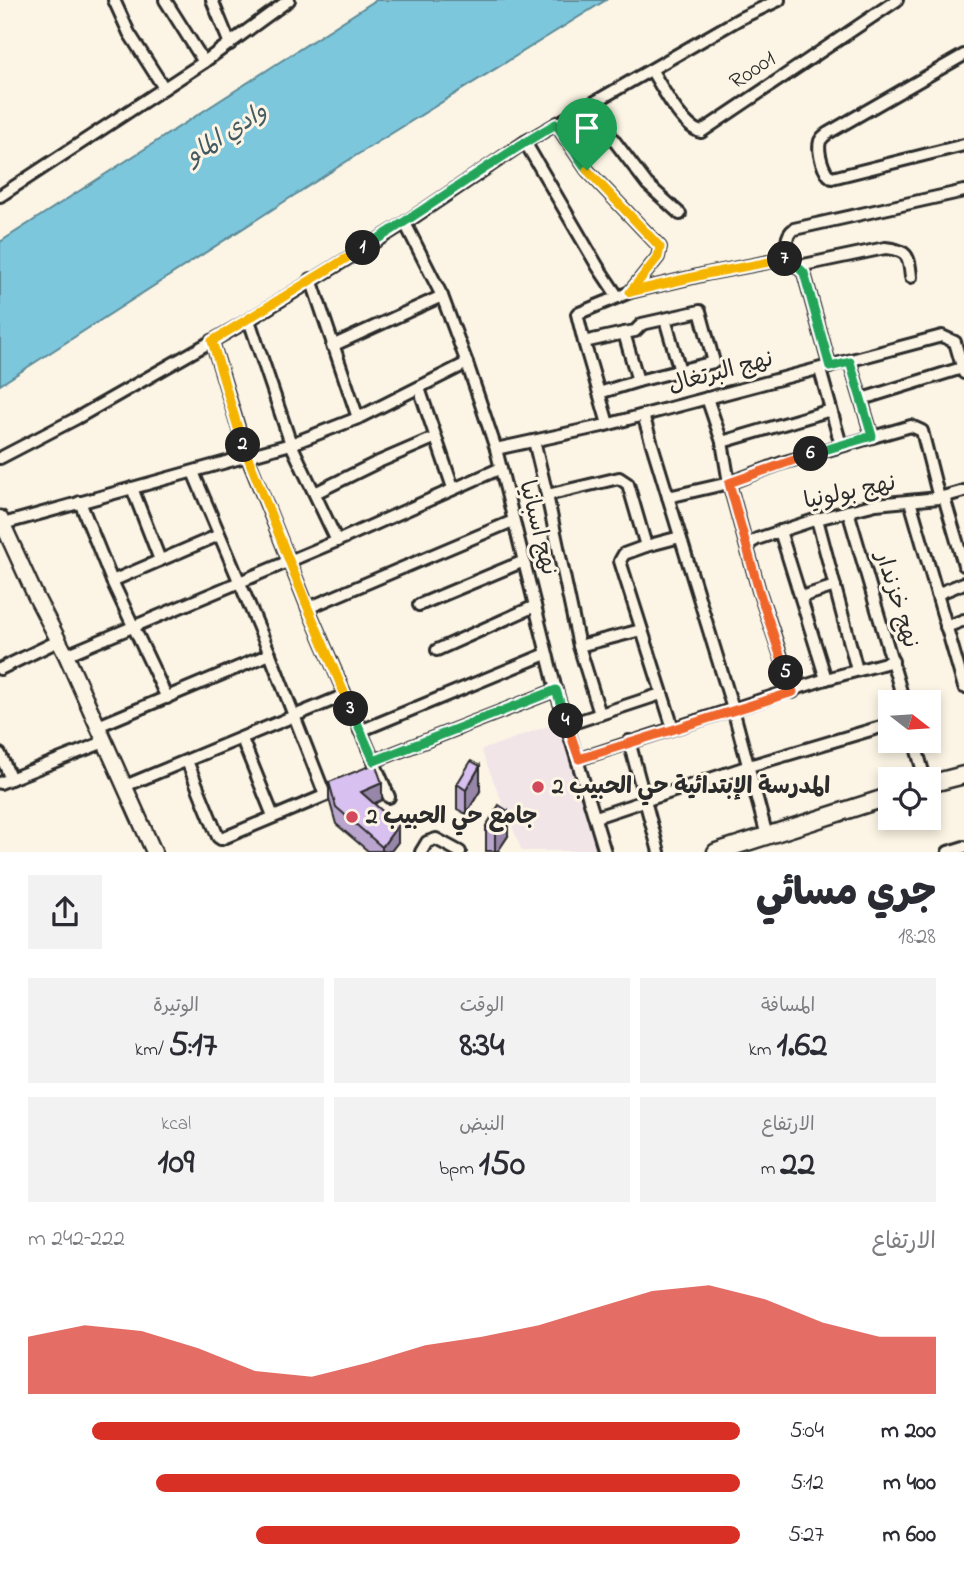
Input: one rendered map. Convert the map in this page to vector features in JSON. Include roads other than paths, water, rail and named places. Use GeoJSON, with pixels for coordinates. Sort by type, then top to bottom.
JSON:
{"type":"FeatureCollection","features":[{"type":"Feature","properties":{"kind":"main road"},"geometry":{"type":"LineString","coordinates":[[941,781],[964,775]]}},
{"type":"Feature","properties":{"kind":"main road"},"geometry":{"type":"LineString","coordinates":[[716,852],[760,842],[878,801]]}},
{"type":"Feature","properties":{"kind":"street"},"geometry":{"type":"LineString","coordinates":[[114,0],[129,33],[164,88]]}},
{"type":"Feature","properties":{"kind":"street"},"geometry":{"type":"LineString","coordinates":[[165,0],[204,62]]}},
{"type":"Feature","properties":{"kind":"street"},"geometry":{"type":"LineString","coordinates":[[212,0],[230,44]]}},
{"type":"Feature","properties":{"kind":"street"},"geometry":{"type":"LineString","coordinates":[[0,196],[204,62],[289,0]]}},
{"type":"Feature","properties":{"kind":"street"},"geometry":{"type":"LineString","coordinates":[[0,458],[77,418],[249,320],[405,223],[525,142],[741,18],[779,0]]}},
{"type":"Feature","properties":{"kind":"street","name":"R0001"},"geometry":{"type":"LineString","coordinates":[[652,71],[676,110],[693,129],[701,132],[897,0]]}},
{"type":"Feature","properties":{"kind":"street"},"geometry":{"type":"LineString","coordinates":[[964,55],[828,132],[821,138],[820,143],[824,170],[832,178],[964,145]]}},
{"type":"Feature","properties":{"kind":"street"},"geometry":{"type":"LineString","coordinates":[[588,106],[647,184],[680,214]]}},
{"type":"Feature","properties":{"kind":"street"},"geometry":{"type":"LineString","coordinates":[[556,124],[587,170],[660,247],[658,257],[630,292]]}},
{"type":"Feature","properties":{"kind":"street"},"geometry":{"type":"LineString","coordinates":[[525,142],[618,297]]}},
{"type":"Feature","properties":{"kind":"street"},"geometry":{"type":"LineString","coordinates":[[841,445],[831,410],[804,273],[789,258],[786,246],[788,236],[794,229],[964,191]]}},
{"type":"Feature","properties":{"kind":"street","name":"نهج اسبانيا"},"geometry":{"type":"LineString","coordinates":[[405,223],[442,296],[496,449],[546,654],[605,852]]}},
{"type":"Feature","properties":{"kind":"street"},"geometry":{"type":"LineString","coordinates":[[799,266],[886,248],[905,252],[909,259],[911,276]]}},
{"type":"Feature","properties":{"kind":"street"},"geometry":{"type":"LineString","coordinates":[[608,424],[577,314],[630,292],[789,258]]}},
{"type":"Feature","properties":{"kind":"street"},"geometry":{"type":"LineString","coordinates":[[311,279],[358,418]]}},
{"type":"Feature","properties":{"kind":"street"},"geometry":{"type":"LineString","coordinates":[[332,346],[442,296]]}},
{"type":"Feature","properties":{"kind":"street"},"geometry":{"type":"LineString","coordinates":[[584,342],[635,331],[642,324],[700,311],[714,362],[599,393]]}},
{"type":"Feature","properties":{"kind":"street"},"geometry":{"type":"LineString","coordinates":[[665,318],[680,371]]}},
{"type":"Feature","properties":{"kind":"street"},"geometry":{"type":"LineString","coordinates":[[249,320],[291,444],[337,541]]}},
{"type":"Feature","properties":{"kind":"street"},"geometry":{"type":"LineString","coordinates":[[624,333],[638,381]]}},
{"type":"Feature","properties":{"kind":"street","name":"نهج البرتغال"},"geometry":{"type":"LineString","coordinates":[[496,449],[608,424],[942,337],[955,342],[963,370]]}},
{"type":"Feature","properties":{"kind":"street"},"geometry":{"type":"LineString","coordinates":[[212,341],[247,456],[308,608],[374,761],[373,775],[389,797]]}},
{"type":"Feature","properties":{"kind":"street"},"geometry":{"type":"LineString","coordinates":[[850,362],[872,436]]}},
{"type":"Feature","properties":{"kind":"street"},"geometry":{"type":"LineString","coordinates":[[154,852],[66,655],[1,521],[291,444],[358,418],[467,363]]}},
{"type":"Feature","properties":{"kind":"street"},"geometry":{"type":"LineString","coordinates":[[862,399],[963,370]]}},
{"type":"Feature","properties":{"kind":"street"},"geometry":{"type":"LineString","coordinates":[[419,388],[453,488]]}},
{"type":"Feature","properties":{"kind":"street"},"geometry":{"type":"LineString","coordinates":[[707,398],[722,442],[729,483],[759,591],[793,692]]}},
{"type":"Feature","properties":{"kind":"street"},"geometry":{"type":"LineString","coordinates":[[722,442],[831,410]]}},
{"type":"Feature","properties":{"kind":"street"},"geometry":{"type":"LineString","coordinates":[[643,415],[749,766],[760,842]]}},
{"type":"Feature","properties":{"kind":"street"},"geometry":{"type":"LineString","coordinates":[[668,497],[729,483],[782,463],[911,426],[922,431],[942,497],[960,532],[964,565]]}},
{"type":"Feature","properties":{"kind":"street"},"geometry":{"type":"LineString","coordinates":[[315,493],[434,438]]}},
{"type":"Feature","properties":{"kind":"street"},"geometry":{"type":"LineString","coordinates":[[534,441],[579,646],[600,714]]}},
{"type":"Feature","properties":{"kind":"street"},"geometry":{"type":"LineString","coordinates":[[66,655],[337,541],[501,468]]}},
{"type":"Feature","properties":{"kind":"street"},"geometry":{"type":"LineString","coordinates":[[193,471],[270,654],[325,795]]}},
{"type":"Feature","properties":{"kind":"street"},"geometry":{"type":"LineString","coordinates":[[547,495],[613,479],[624,480],[628,484],[646,546]]}},
{"type":"Feature","properties":{"kind":"street"},"geometry":{"type":"LineString","coordinates":[[132,488],[160,560]]}},
{"type":"Feature","properties":{"kind":"street","name":"نهج بولونيا"},"geometry":{"type":"LineString","coordinates":[[747,545],[780,531],[848,511],[890,501],[942,497],[964,491]]}},
{"type":"Feature","properties":{"kind":"street"},"geometry":{"type":"LineString","coordinates":[[910,501],[964,687]]}},
{"type":"Feature","properties":{"kind":"street"},"geometry":{"type":"LineString","coordinates":[[80,502],[112,581],[167,698]]}},
{"type":"Feature","properties":{"kind":"street","name":"نهج خزندار"},"geometry":{"type":"LineString","coordinates":[[848,511],[901,690]]}},
{"type":"Feature","properties":{"kind":"street"},"geometry":{"type":"LineString","coordinates":[[817,519],[858,670]]}},
{"type":"Feature","properties":{"kind":"street"},"geometry":{"type":"LineString","coordinates":[[308,608],[513,521]]}},
{"type":"Feature","properties":{"kind":"street"},"geometry":{"type":"LineString","coordinates":[[780,531],[825,679]]}},
{"type":"Feature","properties":{"kind":"street"},"geometry":{"type":"LineString","coordinates":[[112,581],[219,535]]}},
{"type":"Feature","properties":{"kind":"street"},"geometry":{"type":"LineString","coordinates":[[673,727],[620,561],[624,554],[680,537]]}},
{"type":"Feature","properties":{"kind":"street"},"geometry":{"type":"LineString","coordinates":[[419,605],[524,561]]}},
{"type":"Feature","properties":{"kind":"street"},"geometry":{"type":"LineString","coordinates":[[936,594],[964,583]]}},
{"type":"Feature","properties":{"kind":"street"},"geometry":{"type":"LineString","coordinates":[[801,597],[835,586]]}},
{"type":"Feature","properties":{"kind":"street"},"geometry":{"type":"LineString","coordinates":[[437,650],[535,606]]}},
{"type":"Feature","properties":{"kind":"street"},"geometry":{"type":"LineString","coordinates":[[946,626],[964,620]]}},
{"type":"Feature","properties":{"kind":"street"},"geometry":{"type":"LineString","coordinates":[[579,646],[641,630]]}},
{"type":"Feature","properties":{"kind":"street"},"geometry":{"type":"LineString","coordinates":[[0,669],[58,641]]}},
{"type":"Feature","properties":{"kind":"street"},"geometry":{"type":"LineString","coordinates":[[98,726],[270,654]]}},
{"type":"Feature","properties":{"kind":"street"},"geometry":{"type":"LineString","coordinates":[[360,731],[546,654]]}},
{"type":"Feature","properties":{"kind":"street"},"geometry":{"type":"LineString","coordinates":[[579,759],[673,727],[793,692],[825,679],[893,661]]}},
{"type":"Feature","properties":{"kind":"street"},"geometry":{"type":"LineString","coordinates":[[374,761],[556,690]]}},
{"type":"Feature","properties":{"kind":"street"},"geometry":{"type":"LineString","coordinates":[[567,725],[661,694]]}},
{"type":"Feature","properties":{"kind":"street"},"geometry":{"type":"LineString","coordinates":[[125,786],[345,695]]}},
{"type":"Feature","properties":{"kind":"street"},"geometry":{"type":"LineString","coordinates":[[596,817],[749,766],[878,728]]}},
{"type":"Feature","properties":{"kind":"street"},"geometry":{"type":"LineString","coordinates":[[242,739],[273,816]]}},
{"type":"Feature","properties":{"kind":"street"},"geometry":{"type":"LineString","coordinates":[[629,741],[659,852]]}},
{"type":"Feature","properties":{"kind":"street"},"geometry":{"type":"LineString","coordinates":[[0,754],[5,781],[104,742]]}},
{"type":"Feature","properties":{"kind":"street"},"geometry":{"type":"LineString","coordinates":[[187,761],[219,838],[228,838],[346,786]]}},
{"type":"Feature","properties":{"kind":"street"},"geometry":{"type":"LineString","coordinates":[[421,852],[427,842],[436,839],[460,852]]}},
{"type":"Feature","properties":{"kind":"street"},"geometry":{"type":"LineString","coordinates":[[948,852],[964,846]]}},
{"type":"Feature","properties":{"kind":"water","name":"وادي الماو"},"geometry":{"type":"Polygon","coordinates":[[[376,0],[606,0],[352,158],[0,385],[0,242],[376,0]]]}},
{"type":"Feature","properties":{"kind":"place","name":"المدرسة الإبتدائية حي الحبيب 2"},"geometry":{"type":"Point","coordinates":[538,787]}},
{"type":"Feature","properties":{"kind":"place","name":"جامع حي الحبيب 2"},"geometry":{"type":"Point","coordinates":[352,817]}}]}
